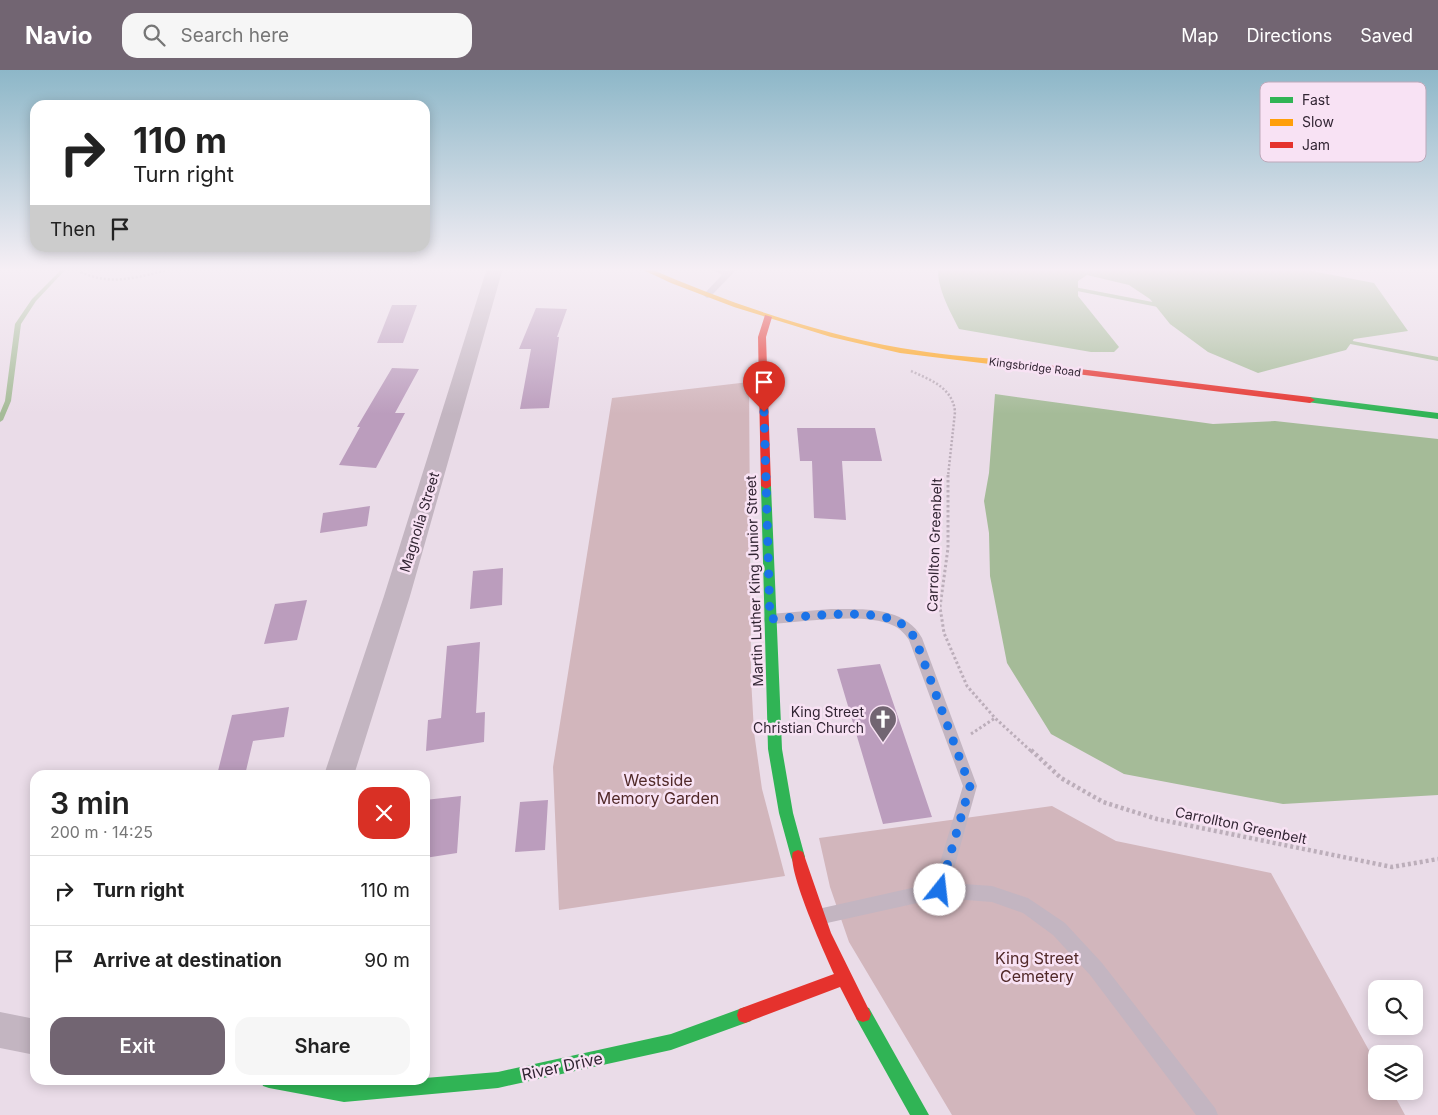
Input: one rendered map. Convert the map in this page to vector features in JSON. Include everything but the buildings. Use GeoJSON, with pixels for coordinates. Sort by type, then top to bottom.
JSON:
{"type":"FeatureCollection","features":[{"type":"Feature","properties":{"kind":"street","name":"Magnolia Street"},"geometry":{"type":"LineString","coordinates":[[341,770],[397,596],[480,317]]}},
{"type":"Feature","properties":{"kind":"street","name":"Kingsbridge Road"},"geometry":{"type":"LineString","coordinates":[[768,317],[837,337],[942,356],[1438,416]]}},
{"type":"Feature","properties":{"kind":"street","name":"Martin Luther King Junior Street"},"geometry":{"type":"LineString","coordinates":[[768,317],[763,329],[762,346],[770,619],[775,749],[786,813],[797,854],[818,917],[843,978],[920,1115]]}},
{"type":"Feature","properties":{"kind":"street","name":"River Drive"},"geometry":{"type":"LineString","coordinates":[[284,1085],[340,1104],[498,1080],[671,1042],[843,978]]}},
{"type":"Feature","properties":{"kind":"street"},"geometry":{"type":"LineString","coordinates":[[0,1030],[30,1036]]}},
{"type":"Feature","properties":{"kind":"lane"},"geometry":{"type":"LineString","coordinates":[[770,619],[849,615],[877,616],[892,619],[905,625],[915,638],[970,786],[940,890]]}},
{"type":"Feature","properties":{"kind":"lane"},"geometry":{"type":"LineString","coordinates":[[818,917],[940,890],[992,894],[1028,906],[1059,929],[1096,969],[1208,1115]]}},
{"type":"Feature","properties":{"kind":"path","name":"Carrollton Greenbelt"},"geometry":{"type":"LineString","coordinates":[[906,369],[939,383],[954,402],[955,412],[948,470],[948,548],[940,607],[944,633],[967,686],[995,718],[1061,778],[1103,802],[1129,811],[1167,821],[1392,867],[1438,859]]}},
{"type":"Feature","properties":{"kind":"path"},"geometry":{"type":"LineString","coordinates":[[968,735],[995,718]]}},
{"type":"Feature","properties":{"kind":"green space","name":"Westside Memory Garden"},"geometry":{"type":"Polygon","coordinates":[[[749,382],[751,678],[754,732],[762,789],[785,876],[559,910],[553,767],[612,398],[749,382]]]}},
{"type":"Feature","properties":{"kind":"green space","name":"King Street Cemetery"},"geometry":{"type":"Polygon","coordinates":[[[1052,806],[1116,841],[1271,873],[1368,1049],[1368,1100],[1397,1100],[1405,1115],[952,1115],[849,942],[830,887],[819,838],[1052,806]]]}},
{"type":"Feature","properties":{"kind":"shaded area"},"geometry":{"type":"Polygon","coordinates":[[[953,317],[1095,317],[1119,347],[1114,352],[1091,352],[959,329],[953,317]]]}},
{"type":"Feature","properties":{"kind":"shaded area"},"geometry":{"type":"Polygon","coordinates":[[[1164,317],[1398,317],[1408,331],[1354,339],[1346,350],[1258,373],[1208,352],[1170,324],[1164,317]]]}},
{"type":"Feature","properties":{"kind":"shaded area"},"geometry":{"type":"Polygon","coordinates":[[[995,394],[1213,424],[1275,421],[1438,439],[1438,795],[1283,804],[1124,774],[1051,734],[1007,663],[990,576],[989,533],[984,501],[989,473],[995,394]]]}},
{"type":"Feature","properties":{"kind":"waterway"},"geometry":{"type":"LineString","coordinates":[[0,420],[8,401],[18,324],[23,317]]}},
{"type":"Feature","properties":{"kind":"waterway"},"geometry":{"type":"LineString","coordinates":[[1342,341],[1438,359]]}},
{"type":"Feature","properties":{"kind":"traffic: fast"},"geometry":{"type":"LineString","coordinates":[[1310,400],[1438,416]]}},
{"type":"Feature","properties":{"kind":"traffic: fast"},"geometry":{"type":"LineString","coordinates":[[766,486],[775,749],[786,813],[798,857]]}},
{"type":"Feature","properties":{"kind":"traffic: fast"},"geometry":{"type":"LineString","coordinates":[[863,1014],[920,1115]]}},
{"type":"Feature","properties":{"kind":"traffic: fast"},"geometry":{"type":"LineString","coordinates":[[298,1085],[344,1093],[498,1080],[671,1042],[745,1015]]}},
{"type":"Feature","properties":{"kind":"traffic: slow"},"geometry":{"type":"LineString","coordinates":[[771,317],[834,335],[900,350],[1006,363]]}},
{"type":"Feature","properties":{"kind":"traffic: jam"},"geometry":{"type":"LineString","coordinates":[[766,486],[762,337],[768,317]]}},
{"type":"Feature","properties":{"kind":"traffic: jam"},"geometry":{"type":"LineString","coordinates":[[1006,363],[1310,400]]}},
{"type":"Feature","properties":{"kind":"traffic: jam"},"geometry":{"type":"LineString","coordinates":[[798,857],[810,898],[826,938],[843,977],[863,1014]]}},
{"type":"Feature","properties":{"kind":"traffic: jam"},"geometry":{"type":"LineString","coordinates":[[745,1015],[843,978]]}},
{"type":"Feature","properties":{"kind":"place","name":"King Street Christian Church"},"geometry":{"type":"Point","coordinates":[883,743]}},
{"type":"Feature","properties":{"kind":"route"},"geometry":{"type":"LineString","coordinates":[[764,412],[770,619],[849,615],[877,616],[892,619],[905,625],[915,638],[970,786],[940,890]]}}]}
